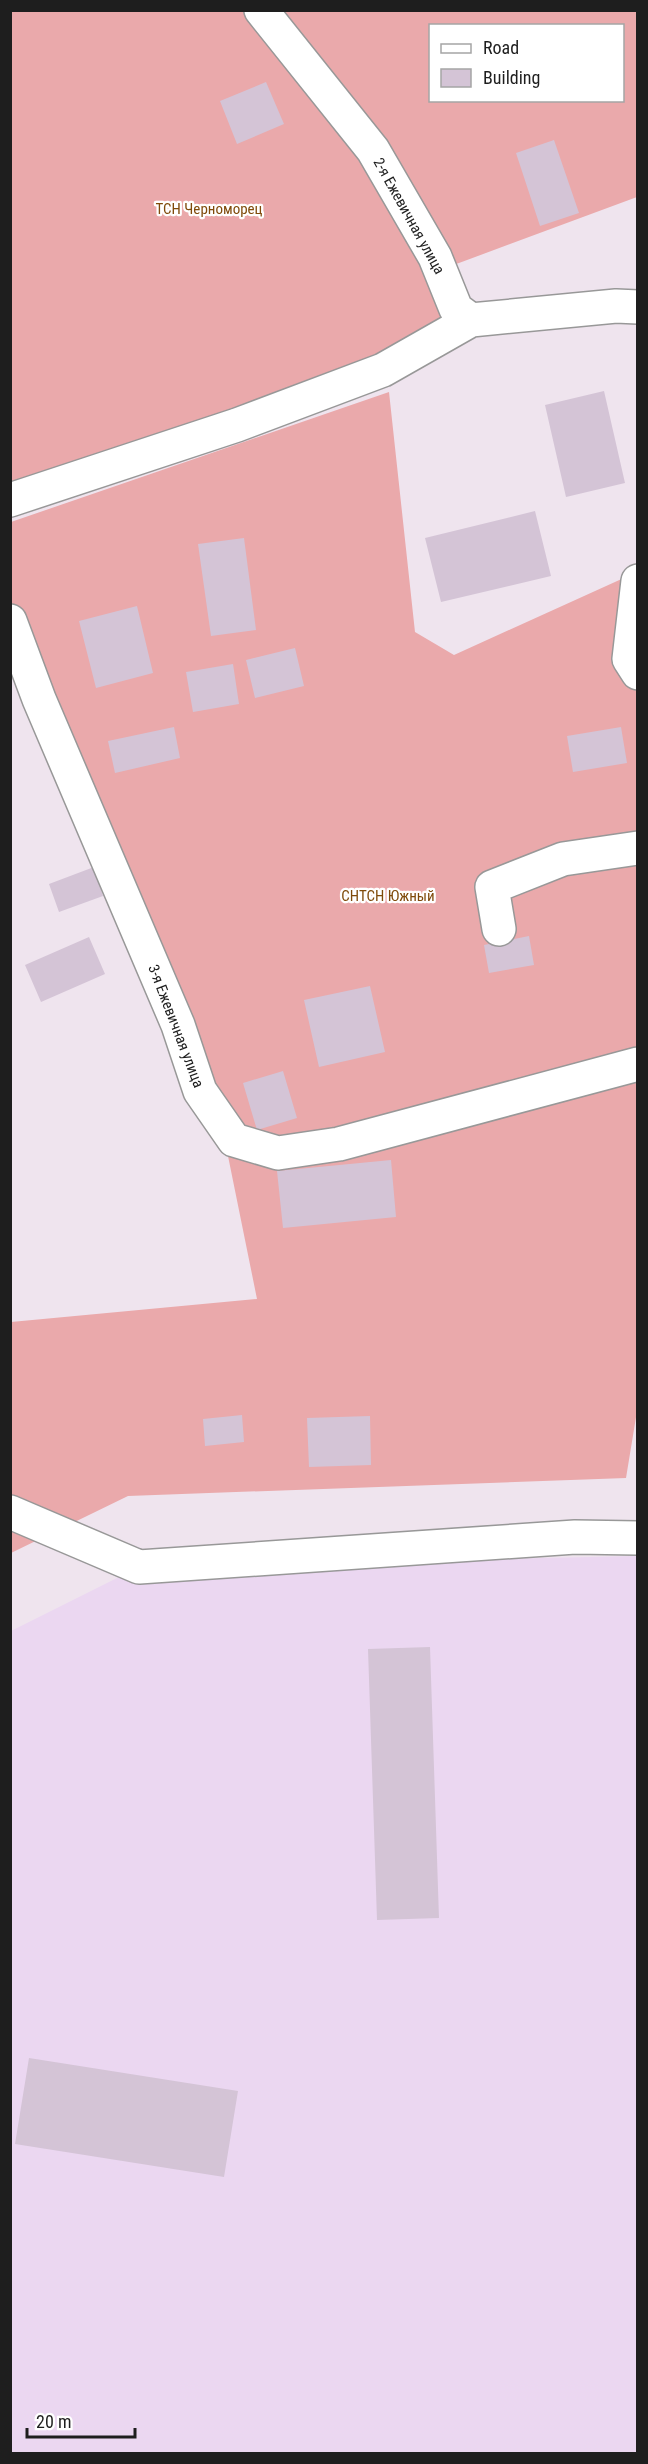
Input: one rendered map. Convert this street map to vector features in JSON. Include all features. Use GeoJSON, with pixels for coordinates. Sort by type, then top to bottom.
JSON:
{"type":"FeatureCollection","features":[{"type":"Feature","properties":{"kind":"lane","name":"2-я Ежевичная улица"},"geometry":{"type":"LineString","coordinates":[[261,10],[373,150],[435,257],[456,309],[471,321]]}},
{"type":"Feature","properties":{"kind":"lane"},"geometry":{"type":"LineString","coordinates":[[10,500],[237,425],[383,370],[471,321],[616,306],[638,307]]}},
{"type":"Feature","properties":{"kind":"lane"},"geometry":{"type":"LineString","coordinates":[[638,581],[629,659],[638,673]]}},
{"type":"Feature","properties":{"kind":"lane","name":"3-я Ежевичная улица"},"geometry":{"type":"LineString","coordinates":[[10,621],[39,699],[178,1025],[200,1091],[234,1140],[278,1153],[339,1144],[638,1064]]}},
{"type":"Feature","properties":{"kind":"lane"},"geometry":{"type":"LineString","coordinates":[[499,929],[492,887],[563,859],[638,848]]}},
{"type":"Feature","properties":{"kind":"lane"},"geometry":{"type":"LineString","coordinates":[[10,1512],[139,1567],[575,1537],[638,1538]]}},
{"type":"Feature","properties":{"kind":"shaded area"},"geometry":{"type":"Polygon","coordinates":[[[637,1556],[637,2453],[11,2454],[11,1631],[139,1567],[637,1556]]]}},
{"type":"Feature","properties":{"kind":"green space","name":"ТСН Черноморец"},"geometry":{"type":"Polygon","coordinates":[[[10,11],[637,11],[637,197],[432,273],[456,319],[392,357],[11,488],[10,11]]]}},
{"type":"Feature","properties":{"kind":"green space","name":"СНТСН Южный"},"geometry":{"type":"Polygon","coordinates":[[[389,392],[415,632],[454,655],[637,572],[638,1405],[626,1478],[128,1496],[11,1553],[11,1322],[257,1299],[228,1156],[11,652],[11,522],[389,392]]]}},
{"type":"Feature","properties":{"kind":"building"},"geometry":{"type":"Polygon","coordinates":[[[266,82],[284,124],[237,144],[220,101],[266,82]]]}},
{"type":"Feature","properties":{"kind":"building"},"geometry":{"type":"Polygon","coordinates":[[[554,140],[579,213],[540,226],[516,153],[554,140]]]}},
{"type":"Feature","properties":{"kind":"building"},"geometry":{"type":"Polygon","coordinates":[[[604,391],[625,483],[566,497],[545,405],[604,391]]]}},
{"type":"Feature","properties":{"kind":"building"},"geometry":{"type":"Polygon","coordinates":[[[535,511],[551,576],[441,602],[425,538],[535,511]]]}},
{"type":"Feature","properties":{"kind":"building"},"geometry":{"type":"Polygon","coordinates":[[[244,538],[256,630],[211,636],[198,544],[244,538]]]}},
{"type":"Feature","properties":{"kind":"building"},"geometry":{"type":"Polygon","coordinates":[[[137,606],[153,673],[96,688],[79,621],[137,606]]]}},
{"type":"Feature","properties":{"kind":"building"},"geometry":{"type":"Polygon","coordinates":[[[295,648],[304,686],[255,698],[246,660],[295,648]]]}},
{"type":"Feature","properties":{"kind":"building"},"geometry":{"type":"Polygon","coordinates":[[[233,664],[239,704],[193,712],[186,672],[233,664]]]}},
{"type":"Feature","properties":{"kind":"building"},"geometry":{"type":"Polygon","coordinates":[[[174,727],[180,758],[115,773],[108,741],[174,727]]]}},
{"type":"Feature","properties":{"kind":"building"},"geometry":{"type":"Polygon","coordinates":[[[621,727],[627,763],[573,772],[567,736],[621,727]]]}},
{"type":"Feature","properties":{"kind":"building"},"geometry":{"type":"Polygon","coordinates":[[[94,867],[103,896],[59,912],[49,884],[94,867]]]}},
{"type":"Feature","properties":{"kind":"building"},"geometry":{"type":"Polygon","coordinates":[[[529,936],[534,965],[489,973],[484,945],[529,936]]]}},
{"type":"Feature","properties":{"kind":"building"},"geometry":{"type":"Polygon","coordinates":[[[89,937],[105,974],[41,1002],[25,965],[89,937]]]}},
{"type":"Feature","properties":{"kind":"building"},"geometry":{"type":"Polygon","coordinates":[[[370,986],[385,1052],[319,1067],[304,1000],[370,986]]]}},
{"type":"Feature","properties":{"kind":"building"},"geometry":{"type":"Polygon","coordinates":[[[283,1071],[297,1118],[257,1130],[243,1083],[283,1071]]]}},
{"type":"Feature","properties":{"kind":"building"},"geometry":{"type":"Polygon","coordinates":[[[391,1160],[396,1217],[283,1228],[277,1171],[391,1160]]]}},
{"type":"Feature","properties":{"kind":"building"},"geometry":{"type":"Polygon","coordinates":[[[242,1415],[244,1442],[205,1446],[203,1419],[242,1415]]]}},
{"type":"Feature","properties":{"kind":"building"},"geometry":{"type":"Polygon","coordinates":[[[370,1416],[371,1465],[309,1467],[307,1418],[370,1416]]]}},
{"type":"Feature","properties":{"kind":"building"},"geometry":{"type":"Polygon","coordinates":[[[430,1647],[439,1918],[377,1920],[368,1649],[430,1647]]]}},
{"type":"Feature","properties":{"kind":"building"},"geometry":{"type":"Polygon","coordinates":[[[29,2058],[238,2091],[224,2177],[15,2144],[29,2058]]]}}]}
